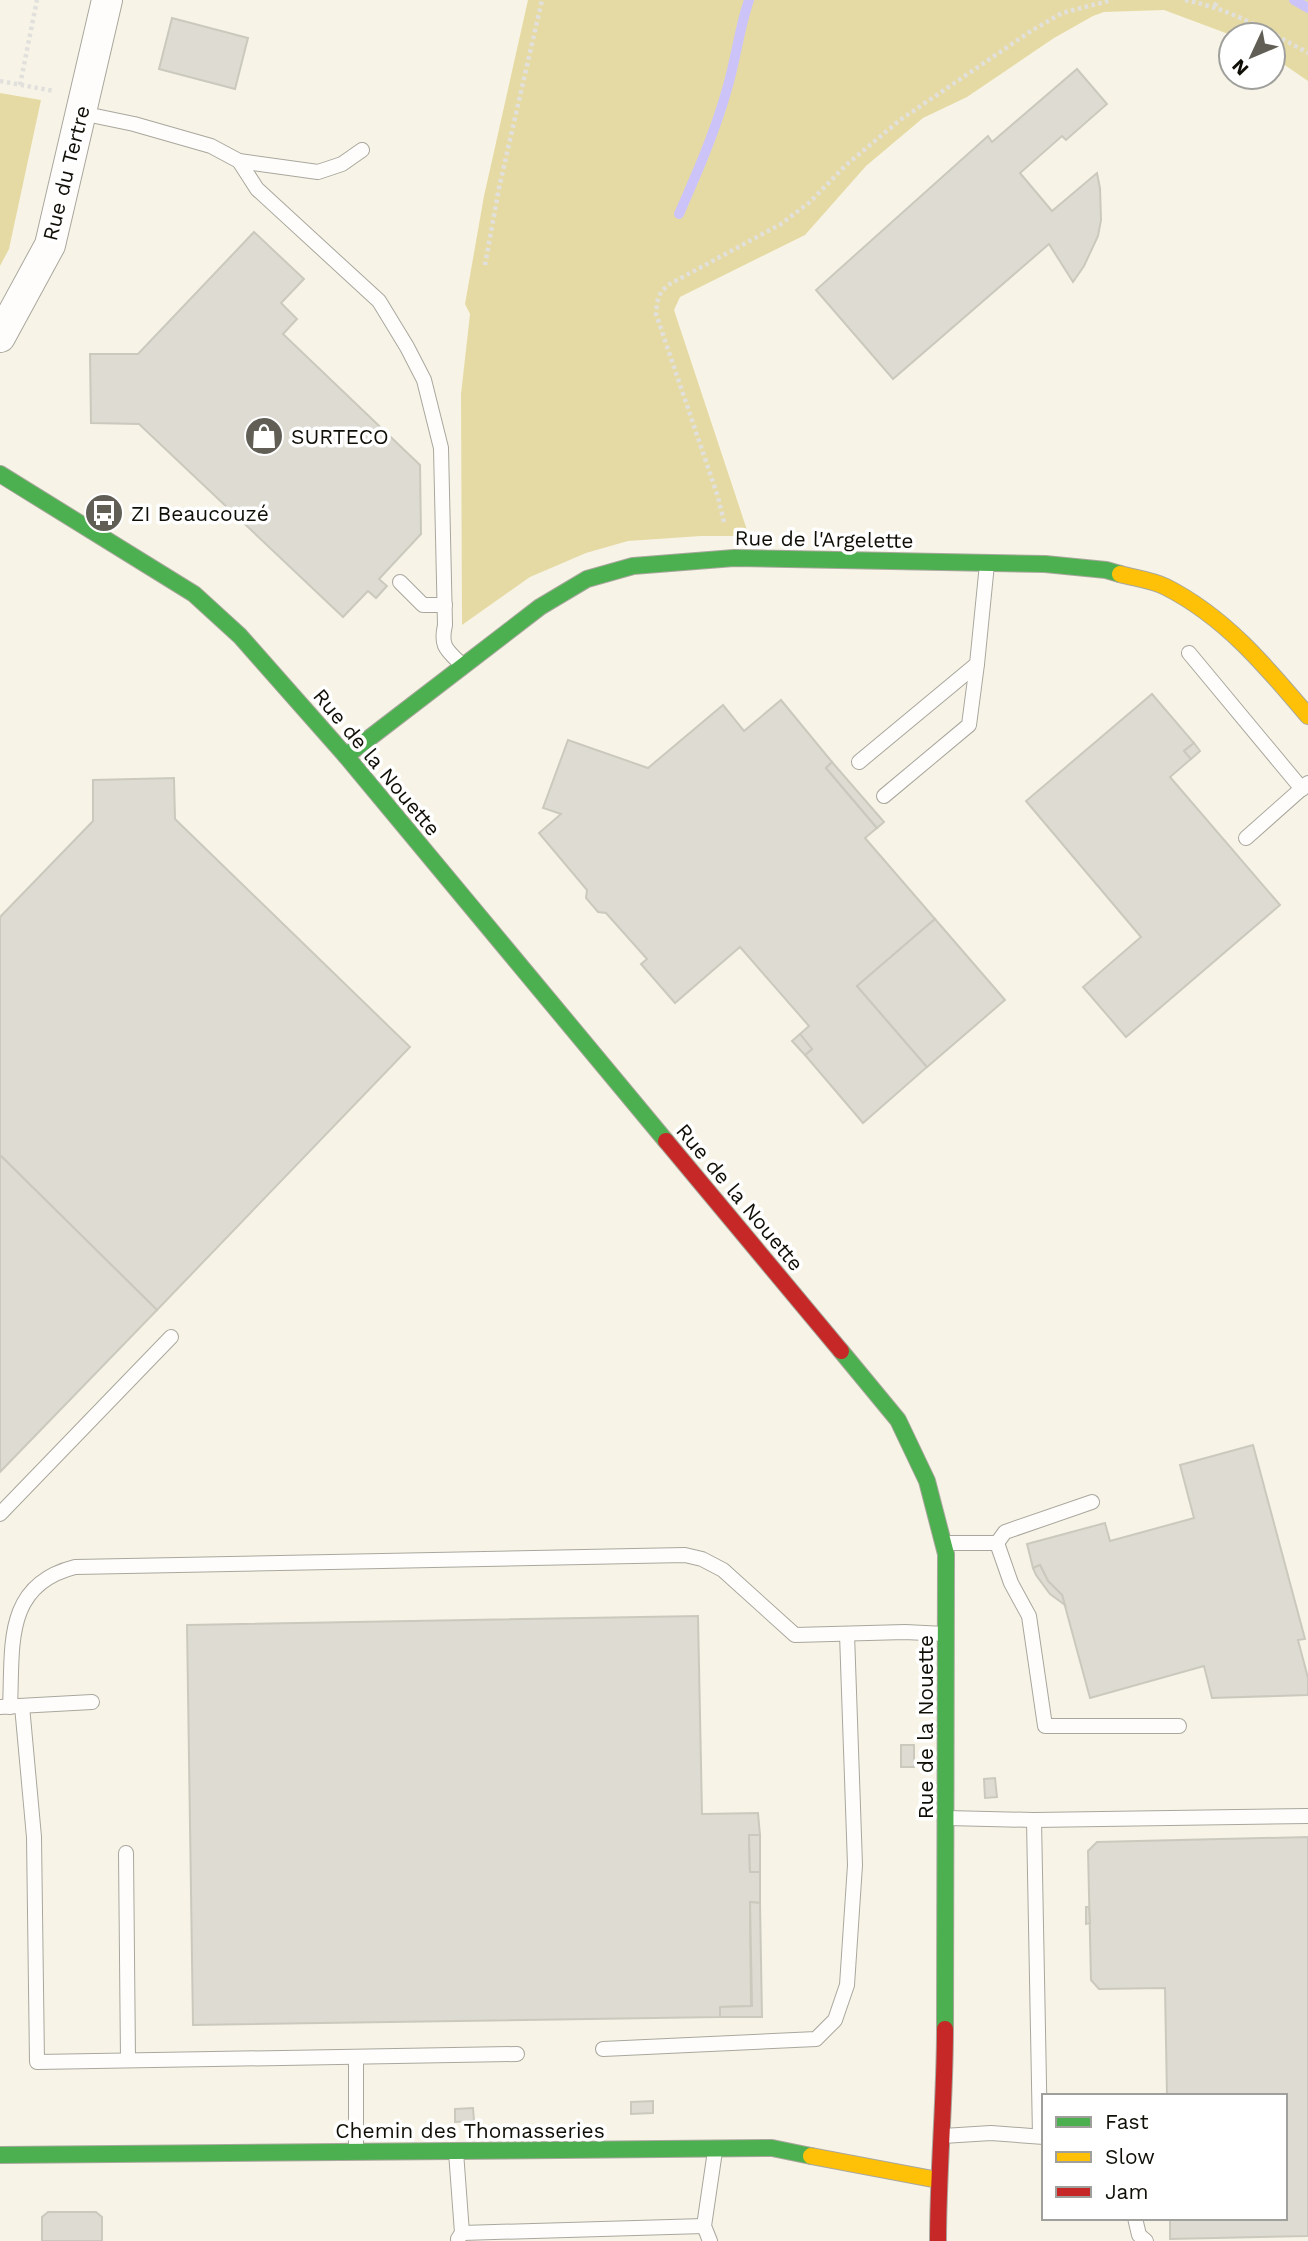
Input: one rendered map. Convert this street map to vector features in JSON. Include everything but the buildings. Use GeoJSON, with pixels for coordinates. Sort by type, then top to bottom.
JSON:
{"type":"FeatureCollection","features":[{"type":"Feature","properties":{"kind":"street","name":"Rue du Tertre"},"geometry":{"type":"LineString","coordinates":[[0,337],[50,245],[107,0]]}},
{"type":"Feature","properties":{"kind":"street","name":"Rue de la Nouette"},"geometry":{"type":"LineString","coordinates":[[0,474],[194,594],[240,636],[346,756],[898,1420],[927,1481],[946,1554],[945,2096],[938,2180],[938,2241]]}},
{"type":"Feature","properties":{"kind":"street","name":"Rue de l'Argelette"},"geometry":{"type":"LineString","coordinates":[[346,756],[540,607],[587,579],[633,566],[734,558],[1045,564],[1106,570],[1164,586],[1217,619],[1261,660],[1308,716]]}},
{"type":"Feature","properties":{"kind":"street","name":"Chemin des Thomasseries"},"geometry":{"type":"LineString","coordinates":[[0,2155],[772,2148],[938,2180]]}},
{"type":"Feature","properties":{"kind":"lane"},"geometry":{"type":"LineString","coordinates":[[81,113],[134,124],[211,146],[239,161],[318,172],[342,164],[362,150]]}},
{"type":"Feature","properties":{"kind":"lane"},"geometry":{"type":"LineString","coordinates":[[239,161],[257,189],[379,301],[424,380],[441,448],[445,625],[442,638],[444,647],[462,666]]}},
{"type":"Feature","properties":{"kind":"lane"},"geometry":{"type":"LineString","coordinates":[[728,536],[734,558]]}},
{"type":"Feature","properties":{"kind":"lane"},"geometry":{"type":"LineString","coordinates":[[884,796],[970,725],[988,563]]}},
{"type":"Feature","properties":{"kind":"lane"},"geometry":{"type":"LineString","coordinates":[[400,582],[423,605],[444,605]]}},
{"type":"Feature","properties":{"kind":"lane"},"geometry":{"type":"LineString","coordinates":[[1189,653],[1305,786],[1246,838]]}},
{"type":"Feature","properties":{"kind":"lane"},"geometry":{"type":"LineString","coordinates":[[859,762],[977,664]]}},
{"type":"Feature","properties":{"kind":"lane"},"geometry":{"type":"LineString","coordinates":[[0,1514],[171,1337]]}},
{"type":"Feature","properties":{"kind":"lane"},"geometry":{"type":"LineString","coordinates":[[997,1542],[1005,1532],[1092,1502]]}},
{"type":"Feature","properties":{"kind":"lane"},"geometry":{"type":"LineString","coordinates":[[944,1543],[997,1542]]}},
{"type":"Feature","properties":{"kind":"lane"},"geometry":{"type":"LineString","coordinates":[[997,1542],[1012,1583],[1029,1616],[1045,1726],[1179,1726]]}},
{"type":"Feature","properties":{"kind":"lane"},"geometry":{"type":"LineString","coordinates":[[517,2054],[37,2062],[34,1836],[11,1706],[14,1625],[27,1595],[46,1577],[75,1567],[685,1555],[702,1559],[723,1570],[795,1635],[946,1634]]}},
{"type":"Feature","properties":{"kind":"lane"},"geometry":{"type":"LineString","coordinates":[[603,2049],[816,2039],[835,2021],[847,1985],[855,1865],[847,1634]]}},
{"type":"Feature","properties":{"kind":"lane"},"geometry":{"type":"LineString","coordinates":[[11,1706],[92,1702]]}},
{"type":"Feature","properties":{"kind":"lane"},"geometry":{"type":"LineString","coordinates":[[946,1818],[1308,1816]]}},
{"type":"Feature","properties":{"kind":"lane"},"geometry":{"type":"LineString","coordinates":[[942,2136],[991,2133],[1042,2136],[1034,1819]]}},
{"type":"Feature","properties":{"kind":"lane"},"geometry":{"type":"LineString","coordinates":[[126,1853],[128,2060]]}},
{"type":"Feature","properties":{"kind":"lane"},"geometry":{"type":"LineString","coordinates":[[356,2057],[356,2152]]}},
{"type":"Feature","properties":{"kind":"lane"},"geometry":{"type":"LineString","coordinates":[[710,2241],[704,2226],[715,2149]]}},
{"type":"Feature","properties":{"kind":"lane"},"geometry":{"type":"LineString","coordinates":[[456,2151],[460,2237],[704,2226]]}},
{"type":"Feature","properties":{"kind":"lane"},"geometry":{"type":"LineString","coordinates":[[1135,2220],[1139,2235],[1146,2241]]}},
{"type":"Feature","properties":{"kind":"path"},"geometry":{"type":"LineString","coordinates":[[20,85],[37,0]]}},
{"type":"Feature","properties":{"kind":"path"},"geometry":{"type":"LineString","coordinates":[[485,265],[499,187],[542,0]]}},
{"type":"Feature","properties":{"kind":"path"},"geometry":{"type":"LineString","coordinates":[[728,536],[718,497],[656,314],[661,292],[676,278],[781,224],[810,202],[845,166],[900,120],[1031,31],[1062,13],[1112,0]]}},
{"type":"Feature","properties":{"kind":"path"},"geometry":{"type":"LineString","coordinates":[[1185,0],[1215,6],[1247,19],[1308,53]]}},
{"type":"Feature","properties":{"kind":"path"},"geometry":{"type":"LineString","coordinates":[[1215,6],[1218,0]]}},
{"type":"Feature","properties":{"kind":"path"},"geometry":{"type":"LineString","coordinates":[[0,81],[53,90]]}},
{"type":"Feature","properties":{"kind":"shaded area"},"geometry":{"type":"Polygon","coordinates":[[[528,0],[1308,0],[1308,81],[1287,67],[1287,21],[1217,21],[1217,30],[1164,10],[1104,12],[1093,16],[1054,38],[967,97],[923,118],[866,166],[805,235],[680,297],[674,310],[749,536],[628,541],[586,553],[530,577],[462,625],[461,394],[470,314],[465,304],[484,196],[528,0]]]}},
{"type":"Feature","properties":{"kind":"shaded area"},"geometry":{"type":"Polygon","coordinates":[[[0,93],[41,100],[9,249],[0,266],[0,93]]]}},
{"type":"Feature","properties":{"kind":"waterway"},"geometry":{"type":"LineString","coordinates":[[679,214],[722,105],[749,0]]}},
{"type":"Feature","properties":{"kind":"waterway"},"geometry":{"type":"LineString","coordinates":[[1294,0],[1308,8]]}},
{"type":"Feature","properties":{"kind":"traffic: fast"},"geometry":{"type":"LineString","coordinates":[[0,474],[194,594],[240,636],[346,756],[666,1141]]}},
{"type":"Feature","properties":{"kind":"traffic: fast"},"geometry":{"type":"LineString","coordinates":[[346,756],[540,607],[587,579],[633,566],[734,558],[1045,564],[1106,570],[1120,574]]}},
{"type":"Feature","properties":{"kind":"traffic: fast"},"geometry":{"type":"LineString","coordinates":[[841,1351],[898,1420],[927,1481],[946,1554],[945,2029]]}},
{"type":"Feature","properties":{"kind":"traffic: fast"},"geometry":{"type":"LineString","coordinates":[[0,2155],[772,2148],[811,2156]]}},
{"type":"Feature","properties":{"kind":"traffic: slow"},"geometry":{"type":"LineString","coordinates":[[1120,574],[1166,587],[1207,613],[1260,661],[1308,716]]}},
{"type":"Feature","properties":{"kind":"traffic: slow"},"geometry":{"type":"LineString","coordinates":[[811,2156],[938,2180]]}},
{"type":"Feature","properties":{"kind":"traffic: jam"},"geometry":{"type":"LineString","coordinates":[[666,1141],[841,1351]]}},
{"type":"Feature","properties":{"kind":"traffic: jam"},"geometry":{"type":"LineString","coordinates":[[938,2241],[945,2029]]}},
{"type":"Feature","properties":{"kind":"place","name":"SURTECO"},"geometry":{"type":"Point","coordinates":[264,436]}},
{"type":"Feature","properties":{"kind":"place","name":"ZI Beaucouzé"},"geometry":{"type":"Point","coordinates":[104,513]}}]}
